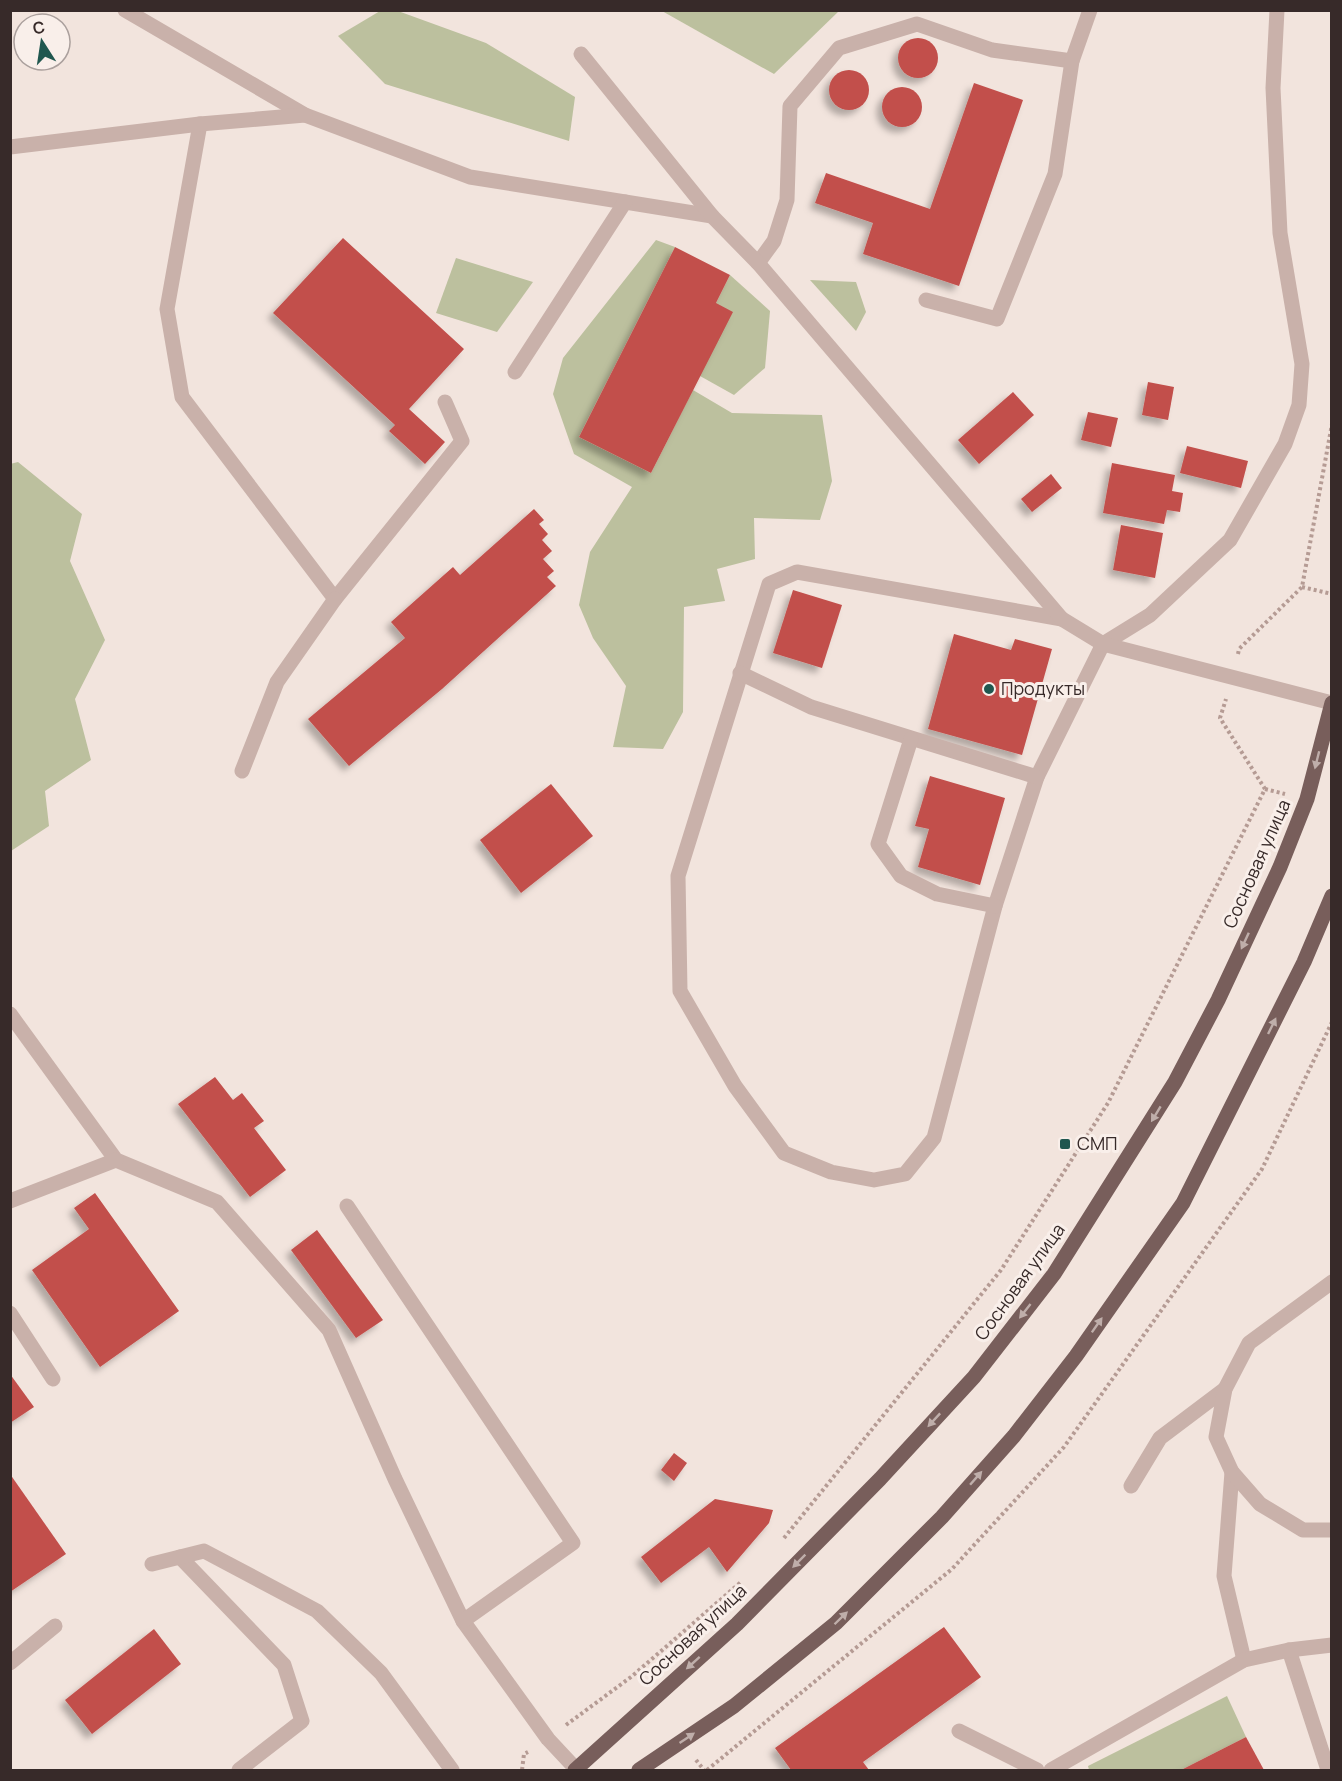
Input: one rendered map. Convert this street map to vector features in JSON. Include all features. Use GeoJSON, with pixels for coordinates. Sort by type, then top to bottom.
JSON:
{"type":"FeatureCollection","features":[{"type":"Feature","properties":{"kind":"main road","name":"Сосновая улица"},"geometry":{"type":"LineString","coordinates":[[576,1770],[737,1624],[880,1479],[974,1377],[1054,1274],[1175,1082],[1218,1000],[1280,867],[1307,799],[1332,703]]}},
{"type":"Feature","properties":{"kind":"main road"},"geometry":{"type":"LineString","coordinates":[[639,1770],[734,1706],[836,1623],[942,1517],[1014,1436],[1076,1356],[1184,1203],[1304,962],[1332,896]]}},
{"type":"Feature","properties":{"kind":"street"},"geometry":{"type":"LineString","coordinates":[[125,10],[305,115],[470,177],[712,216]]}},
{"type":"Feature","properties":{"kind":"street"},"geometry":{"type":"LineString","coordinates":[[926,300],[997,319],[1055,174],[1072,61],[1090,10]]}},
{"type":"Feature","properties":{"kind":"street"},"geometry":{"type":"LineString","coordinates":[[1062,619],[797,572],[769,584],[678,876],[680,991],[735,1086],[784,1153],[831,1172],[874,1180],[905,1174],[934,1138],[995,906],[1037,777],[1103,644],[1150,615],[1230,540],[1285,444],[1299,405],[1302,364],[1280,233],[1273,88],[1277,10]]}},
{"type":"Feature","properties":{"kind":"street"},"geometry":{"type":"LineString","coordinates":[[758,263],[774,241],[787,200],[790,106],[839,48],[917,24],[992,50],[1072,61]]}},
{"type":"Feature","properties":{"kind":"street"},"geometry":{"type":"LineString","coordinates":[[581,54],[712,216],[758,263],[1062,619],[1103,644],[1332,703]]}},
{"type":"Feature","properties":{"kind":"street"},"geometry":{"type":"LineString","coordinates":[[10,147],[200,124],[305,115]]}},
{"type":"Feature","properties":{"kind":"street"},"geometry":{"type":"LineString","coordinates":[[200,124],[167,309],[182,397],[335,599]]}},
{"type":"Feature","properties":{"kind":"street"},"geometry":{"type":"LineString","coordinates":[[515,372],[625,202]]}},
{"type":"Feature","properties":{"kind":"street"},"geometry":{"type":"LineString","coordinates":[[242,771],[277,682],[335,599],[462,441],[445,402]]}},
{"type":"Feature","properties":{"kind":"street"},"geometry":{"type":"LineString","coordinates":[[740,673],[811,708],[1037,777]]}},
{"type":"Feature","properties":{"kind":"street"},"geometry":{"type":"LineString","coordinates":[[911,739],[878,844],[901,876],[937,894],[995,906]]}},
{"type":"Feature","properties":{"kind":"street"},"geometry":{"type":"LineString","coordinates":[[10,1014],[116,1160],[217,1202],[329,1330],[364,1404],[395,1479],[463,1621],[548,1739],[576,1770]]}},
{"type":"Feature","properties":{"kind":"street"},"geometry":{"type":"LineString","coordinates":[[10,1201],[116,1160]]}},
{"type":"Feature","properties":{"kind":"street"},"geometry":{"type":"LineString","coordinates":[[347,1206],[573,1543],[463,1621]]}},
{"type":"Feature","properties":{"kind":"street"},"geometry":{"type":"LineString","coordinates":[[1332,1281],[1249,1343],[1226,1389],[1216,1437],[1232,1472],[1260,1504],[1303,1530],[1332,1530]]}},
{"type":"Feature","properties":{"kind":"street"},"geometry":{"type":"LineString","coordinates":[[10,1313],[53,1378]]}},
{"type":"Feature","properties":{"kind":"street"},"geometry":{"type":"LineString","coordinates":[[1131,1486],[1160,1438],[1226,1389]]}},
{"type":"Feature","properties":{"kind":"street"},"geometry":{"type":"LineString","coordinates":[[1232,1472],[1224,1576],[1244,1660]]}},
{"type":"Feature","properties":{"kind":"street"},"geometry":{"type":"LineString","coordinates":[[152,1564],[204,1551],[317,1611],[381,1673],[452,1770]]}},
{"type":"Feature","properties":{"kind":"street"},"geometry":{"type":"LineString","coordinates":[[180,1557],[284,1665],[302,1721],[239,1770]]}},
{"type":"Feature","properties":{"kind":"street"},"geometry":{"type":"LineString","coordinates":[[10,1662],[55,1626]]}},
{"type":"Feature","properties":{"kind":"street"},"geometry":{"type":"LineString","coordinates":[[1051,1770],[1244,1660],[1289,1650],[1332,1645]]}},
{"type":"Feature","properties":{"kind":"street"},"geometry":{"type":"LineString","coordinates":[[1289,1650],[1328,1770]]}},
{"type":"Feature","properties":{"kind":"street"},"geometry":{"type":"LineString","coordinates":[[959,1731],[1037,1770]]}},
{"type":"Feature","properties":{"kind":"path"},"geometry":{"type":"LineString","coordinates":[[782,1541],[1001,1270],[1108,1103],[1265,789],[1220,718],[1233,678],[1239,649],[1302,587],[1332,424]]}},
{"type":"Feature","properties":{"kind":"path"},"geometry":{"type":"LineString","coordinates":[[1302,587],[1332,594]]}},
{"type":"Feature","properties":{"kind":"path"},"geometry":{"type":"LineString","coordinates":[[522,1770],[524,1754],[548,1739],[631,1677],[742,1581]]}},
{"type":"Feature","properties":{"kind":"green space"},"geometry":{"type":"Polygon","coordinates":[[[380,11],[398,11],[486,43],[575,97],[569,141],[385,84],[338,36],[380,11]]]}},
{"type":"Feature","properties":{"kind":"green space"},"geometry":{"type":"Polygon","coordinates":[[[662,11],[839,11],[774,74],[662,11]]]}},
{"type":"Feature","properties":{"kind":"green space"},"geometry":{"type":"Polygon","coordinates":[[[656,240],[675,247],[579,437],[651,473],[693,390],[732,413],[822,415],[832,481],[820,520],[754,518],[755,559],[717,569],[725,601],[684,607],[683,712],[663,749],[613,747],[626,686],[593,638],[579,605],[590,552],[632,487],[574,454],[553,394],[563,358],[656,240]]]}},
{"type":"Feature","properties":{"kind":"green space"},"geometry":{"type":"Polygon","coordinates":[[[456,258],[533,282],[497,332],[436,313],[456,258]]]}},
{"type":"Feature","properties":{"kind":"green space"},"geometry":{"type":"Polygon","coordinates":[[[730,275],[770,311],[765,368],[734,395],[700,376],[716,303],[730,275]]]}},
{"type":"Feature","properties":{"kind":"green space"},"geometry":{"type":"Polygon","coordinates":[[[810,280],[856,282],[866,312],[856,331],[810,280]]]}},
{"type":"Feature","properties":{"kind":"green space"},"geometry":{"type":"Polygon","coordinates":[[[18,462],[82,514],[70,561],[105,640],[75,699],[91,760],[45,791],[49,826],[11,851],[10,464],[18,462]]]}},
{"type":"Feature","properties":{"kind":"green space"},"geometry":{"type":"Polygon","coordinates":[[[1227,1696],[1246,1737],[1181,1770],[1089,1770],[1088,1766],[1227,1696]]]}},
{"type":"Feature","properties":{"kind":"building"},"geometry":{"type":"Polygon","coordinates":[[[918,38],[932,44],[938,58],[932,72],[918,78],[904,72],[898,58],[904,44],[918,38]]]}},
{"type":"Feature","properties":{"kind":"building"},"geometry":{"type":"Polygon","coordinates":[[[849,70],[863,76],[869,90],[863,104],[849,110],[835,104],[829,90],[835,76],[849,70]]]}},
{"type":"Feature","properties":{"kind":"building"},"geometry":{"type":"Polygon","coordinates":[[[974,83],[1023,100],[959,286],[863,254],[873,223],[815,203],[826,173],[930,209],[974,83]]]}},
{"type":"Feature","properties":{"kind":"building"},"geometry":{"type":"Polygon","coordinates":[[[902,87],[916,93],[922,107],[916,121],[902,127],[888,121],[882,107],[888,93],[902,87]]]}},
{"type":"Feature","properties":{"kind":"building"},"geometry":{"type":"Polygon","coordinates":[[[343,238],[464,349],[409,409],[445,442],[425,464],[389,431],[395,425],[273,313],[343,238]]]}},
{"type":"Feature","properties":{"kind":"building"},"geometry":{"type":"Polygon","coordinates":[[[675,247],[730,275],[716,303],[733,312],[651,473],[579,437],[675,247]]]}},
{"type":"Feature","properties":{"kind":"building"},"geometry":{"type":"Polygon","coordinates":[[[1148,382],[1174,387],[1168,420],[1142,415],[1148,382]]]}},
{"type":"Feature","properties":{"kind":"building"},"geometry":{"type":"Polygon","coordinates":[[[1013,392],[1034,415],[979,464],[958,440],[1013,392]]]}},
{"type":"Feature","properties":{"kind":"building"},"geometry":{"type":"Polygon","coordinates":[[[1088,412],[1118,418],[1111,447],[1081,440],[1088,412]]]}},
{"type":"Feature","properties":{"kind":"building"},"geometry":{"type":"Polygon","coordinates":[[[1187,446],[1248,461],[1241,488],[1180,473],[1187,446]]]}},
{"type":"Feature","properties":{"kind":"building"},"geometry":{"type":"Polygon","coordinates":[[[1112,463],[1175,475],[1172,491],[1183,493],[1180,512],[1167,510],[1164,524],[1103,513],[1112,463]]]}},
{"type":"Feature","properties":{"kind":"building"},"geometry":{"type":"Polygon","coordinates":[[[1051,474],[1062,488],[1032,512],[1021,499],[1051,474]]]}},
{"type":"Feature","properties":{"kind":"building"},"geometry":{"type":"Polygon","coordinates":[[[534,509],[544,520],[539,524],[548,534],[542,540],[552,551],[543,559],[554,571],[547,577],[556,586],[442,689],[349,766],[308,719],[405,638],[391,622],[453,567],[460,575],[534,509]]]}},
{"type":"Feature","properties":{"kind":"building"},"geometry":{"type":"Polygon","coordinates":[[[1121,525],[1163,533],[1155,578],[1113,570],[1121,525]]]}},
{"type":"Feature","properties":{"kind":"building"},"geometry":{"type":"Polygon","coordinates":[[[793,590],[842,605],[822,668],[773,653],[793,590]]]}},
{"type":"Feature","properties":{"kind":"building","name":"Продукты"},"geometry":{"type":"Polygon","coordinates":[[[954,634],[1011,650],[1015,639],[1052,649],[1022,755],[928,729],[954,634]]]}},
{"type":"Feature","properties":{"kind":"building"},"geometry":{"type":"Polygon","coordinates":[[[930,776],[1005,798],[980,885],[918,867],[929,829],[915,826],[930,776]]]}},
{"type":"Feature","properties":{"kind":"building"},"geometry":{"type":"Polygon","coordinates":[[[551,784],[593,836],[521,893],[480,840],[551,784]]]}},
{"type":"Feature","properties":{"kind":"building"},"geometry":{"type":"Polygon","coordinates":[[[215,1077],[233,1100],[242,1093],[264,1121],[254,1128],[286,1170],[250,1197],[178,1104],[215,1077]]]}},
{"type":"Feature","properties":{"kind":"building"},"geometry":{"type":"Polygon","coordinates":[[[95,1193],[179,1311],[100,1367],[32,1270],[89,1229],[74,1208],[95,1193]]]}},
{"type":"Feature","properties":{"kind":"building"},"geometry":{"type":"Polygon","coordinates":[[[317,1230],[383,1320],[356,1338],[291,1250],[317,1230]]]}},
{"type":"Feature","properties":{"kind":"building"},"geometry":{"type":"Polygon","coordinates":[[[10,1374],[34,1407],[10,1423],[10,1374]]]}},
{"type":"Feature","properties":{"kind":"building"},"geometry":{"type":"Polygon","coordinates":[[[674,1453],[687,1463],[674,1481],[661,1470],[674,1453]]]}},
{"type":"Feature","properties":{"kind":"building"},"geometry":{"type":"Polygon","coordinates":[[[10,1474],[66,1554],[10,1592],[10,1474]]]}},
{"type":"Feature","properties":{"kind":"building"},"geometry":{"type":"Polygon","coordinates":[[[715,1499],[773,1510],[769,1523],[727,1572],[709,1547],[661,1583],[641,1557],[715,1499]]]}},
{"type":"Feature","properties":{"kind":"building"},"geometry":{"type":"Polygon","coordinates":[[[944,1627],[981,1677],[863,1762],[869,1770],[791,1770],[775,1748],[944,1627]]]}},
{"type":"Feature","properties":{"kind":"building"},"geometry":{"type":"Polygon","coordinates":[[[154,1629],[181,1664],[92,1734],[65,1700],[154,1629]]]}},
{"type":"Feature","properties":{"kind":"building"},"geometry":{"type":"Polygon","coordinates":[[[1246,1737],[1264,1770],[1181,1770],[1246,1737]]]}},
{"type":"Feature","properties":{"kind":"place","name":"Продукты"},"geometry":{"type":"Point","coordinates":[989,689]}},
{"type":"Feature","properties":{"kind":"place","name":"СМП"},"geometry":{"type":"Point","coordinates":[1065,1144]}}]}
